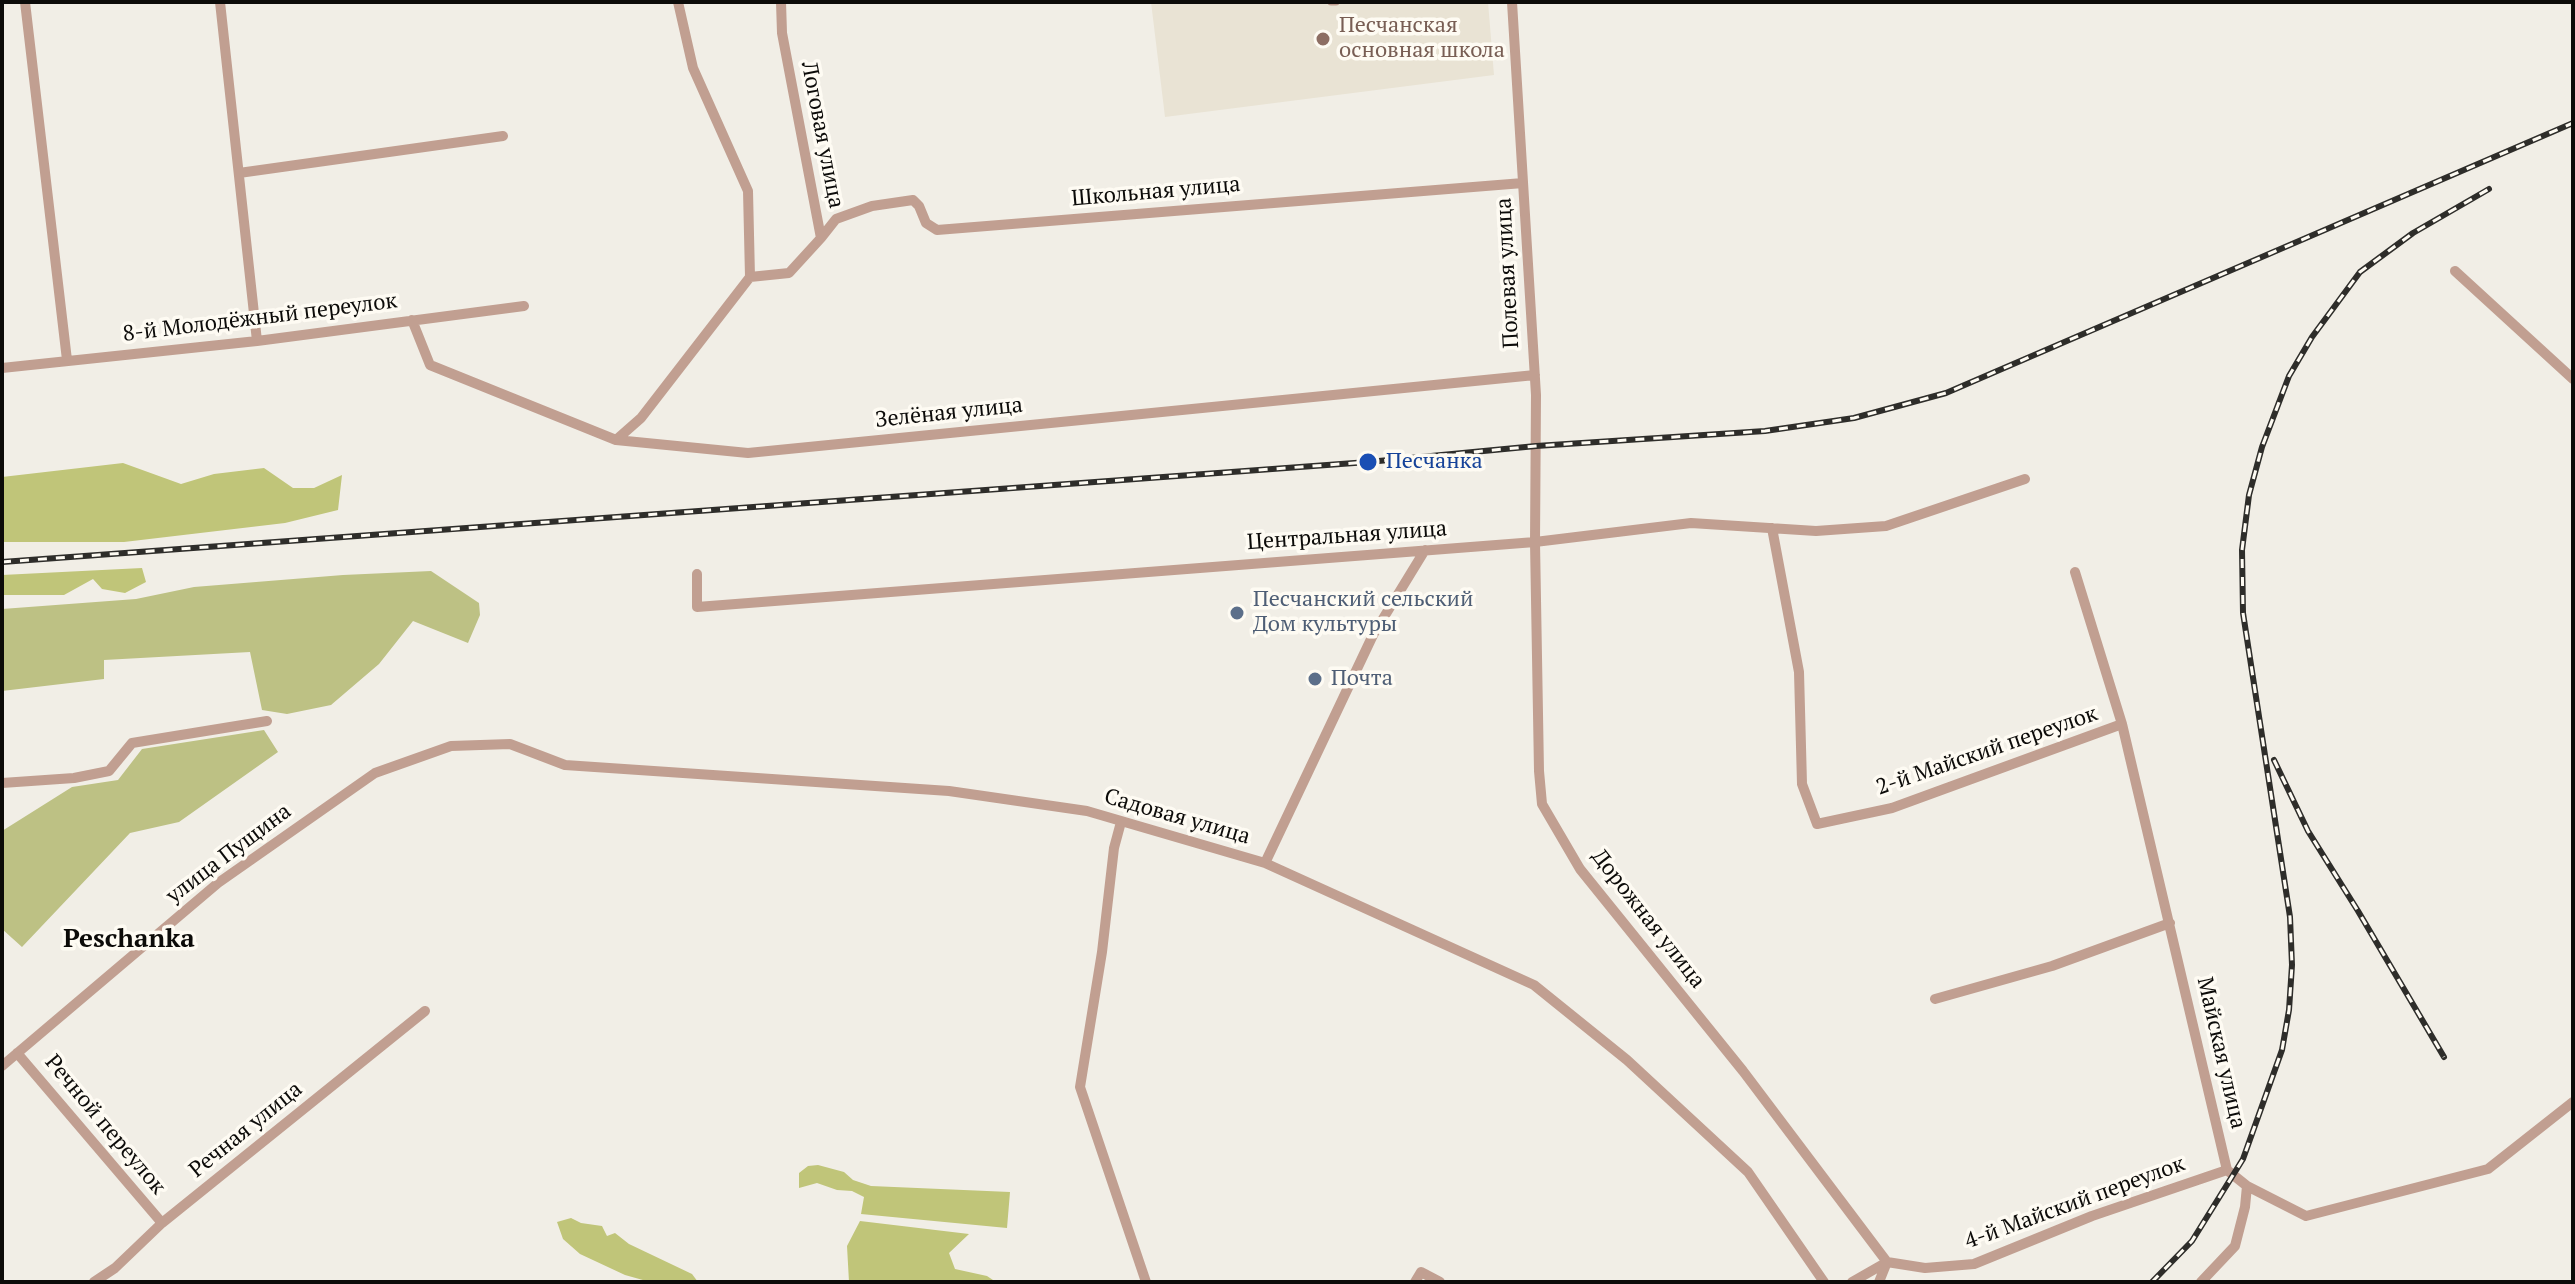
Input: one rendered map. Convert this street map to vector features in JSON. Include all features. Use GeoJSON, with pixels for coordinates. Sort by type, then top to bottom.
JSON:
{"type":"FeatureCollection","features":[{"type":"Feature","properties":{"kind":"street"},"geometry":{"type":"LineString","coordinates":[[25,2],[67,360]]}},
{"type":"Feature","properties":{"kind":"street"},"geometry":{"type":"LineString","coordinates":[[220,2],[257,341]]}},
{"type":"Feature","properties":{"kind":"street"},"geometry":{"type":"LineString","coordinates":[[616,440],[641,418],[750,277],[748,191],[693,68],[678,2]]}},
{"type":"Feature","properties":{"kind":"street","name":"Логовая улица"},"geometry":{"type":"LineString","coordinates":[[750,277],[789,273],[821,238],[782,33],[781,2]]}},
{"type":"Feature","properties":{"kind":"street","name":"Полевая улица"},"geometry":{"type":"LineString","coordinates":[[1512,2],[1535,375],[1535,542]]}},
{"type":"Feature","properties":{"kind":"street"},"geometry":{"type":"LineString","coordinates":[[239,173],[503,136]]}},
{"type":"Feature","properties":{"kind":"street","name":"Школьная улица"},"geometry":{"type":"LineString","coordinates":[[821,238],[836,219],[872,206],[913,200],[926,223],[937,230],[1523,183]]}},
{"type":"Feature","properties":{"kind":"street"},"geometry":{"type":"LineString","coordinates":[[2455,271],[2573,379]]}},
{"type":"Feature","properties":{"kind":"street","name":"8-й Молодёжный переулок"},"geometry":{"type":"LineString","coordinates":[[2,368],[257,341],[524,306]]}},
{"type":"Feature","properties":{"kind":"street","name":"Зелёная улица"},"geometry":{"type":"LineString","coordinates":[[412,320],[430,365],[616,440],[748,453],[1535,375]]}},
{"type":"Feature","properties":{"kind":"street"},"geometry":{"type":"LineString","coordinates":[[641,418],[642,441]]}},
{"type":"Feature","properties":{"kind":"street","name":"Центральная улица"},"geometry":{"type":"LineString","coordinates":[[697,574],[697,607],[1535,542],[1691,523],[1816,531],[1886,526],[2025,479]]}},
{"type":"Feature","properties":{"kind":"street","name":"2-й Майский переулок"},"geometry":{"type":"LineString","coordinates":[[1772,528],[1799,672],[1802,784],[1817,824],[1892,808],[2122,724]]}},
{"type":"Feature","properties":{"kind":"street","name":"Дорожная улица"},"geometry":{"type":"LineString","coordinates":[[1535,542],[1542,804],[1580,869],[1743,1071],[1887,1262]]}},
{"type":"Feature","properties":{"kind":"street"},"geometry":{"type":"LineString","coordinates":[[1265,863],[1373,635],[1425,550]]}},
{"type":"Feature","properties":{"kind":"street","name":"Майская улица"},"geometry":{"type":"LineString","coordinates":[[2075,572],[2122,724],[2227,1170]]}},
{"type":"Feature","properties":{"kind":"street"},"geometry":{"type":"LineString","coordinates":[[2,783],[74,778],[109,771],[132,743],[267,721]]}},
{"type":"Feature","properties":{"kind":"street","name":"Садовая улица"},"geometry":{"type":"LineString","coordinates":[[375,773],[451,746],[510,744],[565,765],[949,791],[1087,811],[1265,863],[1534,985],[1627,1060],[1748,1172],[1824,1282]]}},
{"type":"Feature","properties":{"kind":"street","name":"улица Пущина"},"geometry":{"type":"LineString","coordinates":[[2,1066],[218,883],[375,773]]}},
{"type":"Feature","properties":{"kind":"street"},"geometry":{"type":"LineString","coordinates":[[1121,822],[1114,848],[1102,952],[1080,1087],[1146,1282]]}},
{"type":"Feature","properties":{"kind":"street"},"geometry":{"type":"LineString","coordinates":[[1935,999],[2052,966],[2170,923]]}},
{"type":"Feature","properties":{"kind":"street","name":"Речная улица"},"geometry":{"type":"LineString","coordinates":[[94,1282],[115,1268],[162,1223],[425,1011]]}},
{"type":"Feature","properties":{"kind":"street","name":"Речной переулок"},"geometry":{"type":"LineString","coordinates":[[17,1053],[162,1223]]}},
{"type":"Feature","properties":{"kind":"street"},"geometry":{"type":"LineString","coordinates":[[2227,1170],[2247,1186],[2306,1216],[2488,1169],[2573,1102]]}},
{"type":"Feature","properties":{"kind":"street","name":"4-й Майский переулок"},"geometry":{"type":"LineString","coordinates":[[1887,1262],[1925,1268],[1974,1264],[2092,1216],[2227,1170]]}},
{"type":"Feature","properties":{"kind":"street"},"geometry":{"type":"LineString","coordinates":[[2201,1282],[2235,1246],[2247,1186]]}},
{"type":"Feature","properties":{"kind":"street"},"geometry":{"type":"LineString","coordinates":[[1852,1282],[1887,1262]]}},
{"type":"Feature","properties":{"kind":"street"},"geometry":{"type":"LineString","coordinates":[[1879,1282],[1887,1262]]}},
{"type":"Feature","properties":{"kind":"street"},"geometry":{"type":"LineString","coordinates":[[1415,1282],[1421,1272],[1440,1282]]}},
{"type":"Feature","properties":{"kind":"shaded area","name":"Песчанская основная школа"},"geometry":{"type":"Polygon","coordinates":[[[1151,2],[1488,2],[1494,75],[1165,117],[1151,2]]]}},
{"type":"Feature","properties":{"kind":"green space"},"geometry":{"type":"Polygon","coordinates":[[[123,463],[181,484],[214,474],[264,468],[293,488],[314,488],[342,475],[338,510],[285,523],[124,542],[2,542],[2,477],[123,463]]]}},
{"type":"Feature","properties":{"kind":"green space"},"geometry":{"type":"Polygon","coordinates":[[[142,568],[146,582],[125,593],[102,589],[93,579],[64,595],[2,595],[2,575],[142,568]]]}},
{"type":"Feature","properties":{"kind":"green space"},"geometry":{"type":"Polygon","coordinates":[[[431,571],[479,603],[480,615],[468,643],[413,621],[379,664],[331,705],[287,714],[262,710],[250,652],[104,660],[104,679],[2,691],[2,609],[136,599],[194,587],[431,571]]]}},
{"type":"Feature","properties":{"kind":"green space"},"geometry":{"type":"Polygon","coordinates":[[[264,730],[278,752],[179,822],[130,833],[22,947],[2,929],[2,831],[72,787],[118,780],[142,749],[264,730]]]}},
{"type":"Feature","properties":{"kind":"green space"},"geometry":{"type":"Polygon","coordinates":[[[818,1165],[844,1172],[853,1180],[871,1186],[1010,1192],[1007,1228],[861,1214],[864,1197],[852,1191],[817,1183],[799,1188],[799,1173],[808,1166],[818,1165]]]}},
{"type":"Feature","properties":{"kind":"green space"},"geometry":{"type":"Polygon","coordinates":[[[571,1218],[602,1226],[607,1236],[615,1233],[629,1244],[692,1274],[698,1282],[650,1282],[625,1275],[580,1254],[563,1239],[557,1222],[571,1218]]]}},
{"type":"Feature","properties":{"kind":"green space"},"geometry":{"type":"Polygon","coordinates":[[[860,1221],[969,1234],[949,1253],[955,1269],[987,1276],[996,1282],[849,1282],[847,1246],[860,1221]]]}},
{"type":"Feature","properties":{"kind":"railway"},"geometry":{"type":"LineString","coordinates":[[2,562],[1368,462],[1536,446],[1765,431],[1854,418],[1946,393],[2573,123]]}},
{"type":"Feature","properties":{"kind":"railway"},"geometry":{"type":"LineString","coordinates":[[2152,1282],[2192,1241],[2243,1159],[2282,1050],[2289,1010],[2292,965],[2290,917],[2243,613],[2242,550],[2249,495],[2262,447],[2289,376],[2312,337],[2360,272],[2413,233],[2489,189]]}},
{"type":"Feature","properties":{"kind":"railway"},"geometry":{"type":"LineString","coordinates":[[2274,760],[2308,831],[2444,1057]]}},
{"type":"Feature","properties":{"kind":"place","name":"Песчанская основная школа"},"geometry":{"type":"Point","coordinates":[1323,39]}},
{"type":"Feature","properties":{"kind":"place","name":"Песчанка"},"geometry":{"type":"Point","coordinates":[1368,462]}},
{"type":"Feature","properties":{"kind":"place","name":"Песчанский сельский Дом культуры"},"geometry":{"type":"Point","coordinates":[1237,613]}},
{"type":"Feature","properties":{"kind":"place","name":"Почта"},"geometry":{"type":"Point","coordinates":[1315,679]}},
{"type":"Feature","properties":{"kind":"district","name":"Peschanka"},"geometry":{"type":"Point","coordinates":[129,940]}}]}
